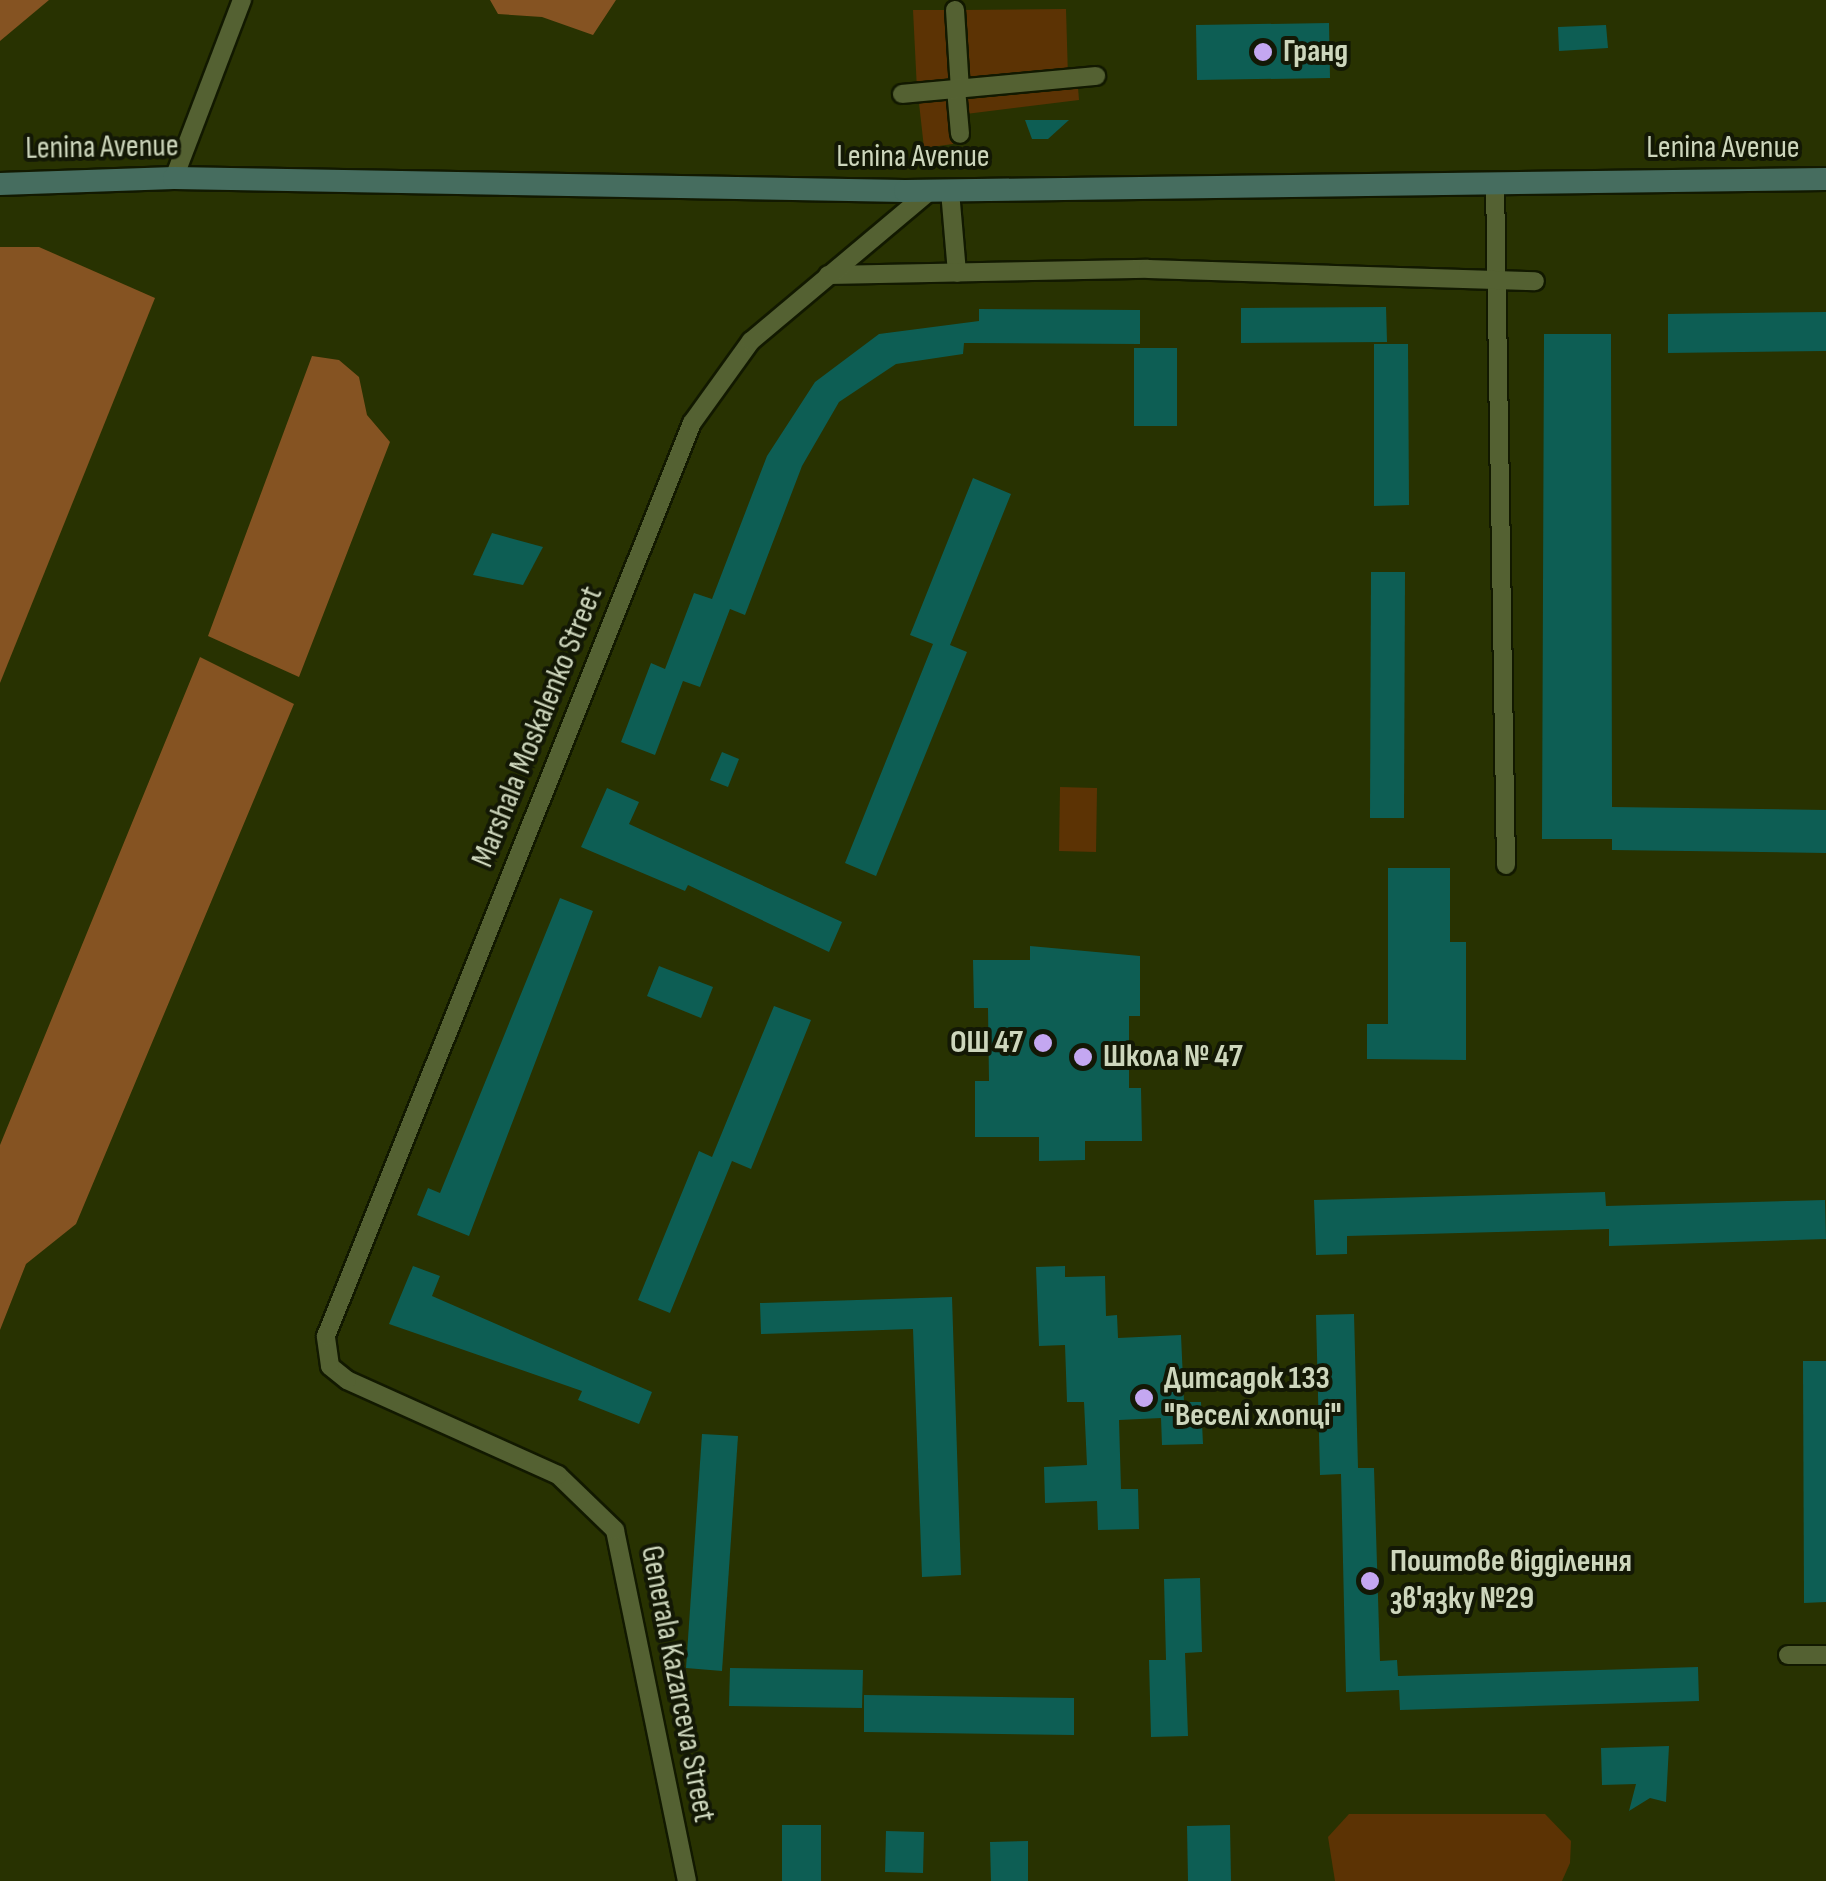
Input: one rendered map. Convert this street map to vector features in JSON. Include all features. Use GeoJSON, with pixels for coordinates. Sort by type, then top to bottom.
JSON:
{"type":"FeatureCollection","features":[{"type":"Feature","properties":{"kind":"main road","name":"Lenina Avenue"},"geometry":{"type":"LineString","coordinates":[[0,184],[174,178],[940,191],[1826,179]]}},
{"type":"Feature","properties":{"kind":"street"},"geometry":{"type":"LineString","coordinates":[[174,178],[242,0]]}},
{"type":"Feature","properties":{"kind":"street"},"geometry":{"type":"LineString","coordinates":[[955,10],[960,134]]}},
{"type":"Feature","properties":{"kind":"street"},"geometry":{"type":"LineString","coordinates":[[902,94],[1096,76]]}},
{"type":"Feature","properties":{"kind":"street"},"geometry":{"type":"LineString","coordinates":[[1495,182],[1506,865]]}},
{"type":"Feature","properties":{"kind":"street"},"geometry":{"type":"LineString","coordinates":[[940,191],[956,273]]}},
{"type":"Feature","properties":{"kind":"street","name":"Marshala Moskalenko Street"},"geometry":{"type":"LineString","coordinates":[[330,1366],[324,1352],[338,1300],[692,423],[732,361],[828,275],[940,191]]}},
{"type":"Feature","properties":{"kind":"street"},"geometry":{"type":"LineString","coordinates":[[828,275],[1148,269],[1536,281]]}},
{"type":"Feature","properties":{"kind":"street","name":"Generala Kazarceva Street"},"geometry":{"type":"LineString","coordinates":[[330,1366],[558,1475],[615,1530],[687,1881]]}},
{"type":"Feature","properties":{"kind":"street"},"geometry":{"type":"LineString","coordinates":[[1788,1654],[1826,1655]]}},
{"type":"Feature","properties":{"kind":"shaded area"},"geometry":{"type":"Polygon","coordinates":[[[0,0],[49,0],[0,41],[0,0]]]}},
{"type":"Feature","properties":{"kind":"shaded area"},"geometry":{"type":"Polygon","coordinates":[[[490,0],[616,0],[593,35],[542,17],[498,14],[490,0]]]}},
{"type":"Feature","properties":{"kind":"shaded area"},"geometry":{"type":"Polygon","coordinates":[[[1066,9],[1068,77],[963,87],[960,10],[1066,9]]]}},
{"type":"Feature","properties":{"kind":"shaded area"},"geometry":{"type":"Polygon","coordinates":[[[913,10],[952,10],[958,86],[917,90],[913,10]]]}},
{"type":"Feature","properties":{"kind":"shaded area"},"geometry":{"type":"Polygon","coordinates":[[[1078,87],[1079,100],[966,114],[963,95],[1078,87]]]}},
{"type":"Feature","properties":{"kind":"shaded area"},"geometry":{"type":"Polygon","coordinates":[[[953,90],[953,144],[924,148],[918,94],[953,90]]]}},
{"type":"Feature","properties":{"kind":"shaded area"},"geometry":{"type":"Polygon","coordinates":[[[0,247],[39,247],[155,298],[0,683],[0,247]]]}},
{"type":"Feature","properties":{"kind":"shaded area"},"geometry":{"type":"Polygon","coordinates":[[[312,356],[339,360],[359,377],[367,415],[390,442],[299,677],[208,636],[312,356]]]}},
{"type":"Feature","properties":{"kind":"shaded area"},"geometry":{"type":"Polygon","coordinates":[[[200,657],[294,704],[76,1224],[26,1264],[0,1330],[0,1145],[200,657]]]}},
{"type":"Feature","properties":{"kind":"shaded area"},"geometry":{"type":"Polygon","coordinates":[[[1060,787],[1097,788],[1096,852],[1059,851],[1060,787]]]}},
{"type":"Feature","properties":{"kind":"shaded area"},"geometry":{"type":"Polygon","coordinates":[[[1349,1814],[1545,1814],[1571,1841],[1570,1863],[1562,1881],[1335,1881],[1328,1837],[1349,1814]]]}},
{"type":"Feature","properties":{"kind":"building","name":"Гранд"},"geometry":{"type":"Polygon","coordinates":[[[1329,23],[1330,78],[1197,80],[1196,25],[1329,23]]]}},
{"type":"Feature","properties":{"kind":"building"},"geometry":{"type":"Polygon","coordinates":[[[1606,25],[1608,48],[1559,51],[1558,27],[1606,25]]]}},
{"type":"Feature","properties":{"kind":"building"},"geometry":{"type":"Polygon","coordinates":[[[1025,120],[1069,120],[1048,139],[1032,139],[1025,120]]]}},
{"type":"Feature","properties":{"kind":"building"},"geometry":{"type":"Polygon","coordinates":[[[1386,307],[1387,342],[1241,343],[1241,308],[1386,307]]]}},
{"type":"Feature","properties":{"kind":"building"},"geometry":{"type":"Polygon","coordinates":[[[979,309],[1140,310],[1140,344],[964,343],[963,354],[896,364],[839,402],[802,466],[745,615],[730,609],[700,687],[683,681],[655,755],[621,742],[651,663],[665,669],[694,593],[712,599],[767,456],[815,382],[879,334],[979,321],[979,309]]]}},
{"type":"Feature","properties":{"kind":"building"},"geometry":{"type":"Polygon","coordinates":[[[1826,312],[1826,351],[1668,353],[1668,314],[1826,312]]]}},
{"type":"Feature","properties":{"kind":"building"},"geometry":{"type":"Polygon","coordinates":[[[1544,334],[1611,334],[1612,807],[1826,810],[1826,853],[1612,850],[1612,839],[1542,839],[1544,334]]]}},
{"type":"Feature","properties":{"kind":"building"},"geometry":{"type":"Polygon","coordinates":[[[1374,344],[1408,344],[1409,505],[1374,506],[1374,344]]]}},
{"type":"Feature","properties":{"kind":"building"},"geometry":{"type":"Polygon","coordinates":[[[1134,348],[1177,348],[1177,426],[1134,426],[1134,348]]]}},
{"type":"Feature","properties":{"kind":"building"},"geometry":{"type":"Polygon","coordinates":[[[973,478],[1011,494],[950,645],[967,652],[876,876],[845,863],[933,644],[910,635],[973,478]]]}},
{"type":"Feature","properties":{"kind":"building"},"geometry":{"type":"Polygon","coordinates":[[[492,533],[543,547],[523,585],[473,575],[492,533]]]}},
{"type":"Feature","properties":{"kind":"building"},"geometry":{"type":"Polygon","coordinates":[[[1371,572],[1405,572],[1404,818],[1370,818],[1371,572]]]}},
{"type":"Feature","properties":{"kind":"building"},"geometry":{"type":"Polygon","coordinates":[[[722,752],[739,759],[728,787],[710,780],[722,752]]]}},
{"type":"Feature","properties":{"kind":"building"},"geometry":{"type":"Polygon","coordinates":[[[607,788],[639,802],[629,824],[842,922],[829,952],[688,885],[685,891],[581,847],[607,788]]]}},
{"type":"Feature","properties":{"kind":"building"},"geometry":{"type":"Polygon","coordinates":[[[1388,868],[1450,868],[1450,942],[1466,942],[1466,1060],[1367,1059],[1367,1024],[1388,1024],[1388,868]]]}},
{"type":"Feature","properties":{"kind":"building"},"geometry":{"type":"Polygon","coordinates":[[[560,898],[593,911],[469,1236],[417,1215],[428,1188],[440,1193],[560,898]]]}},
{"type":"Feature","properties":{"kind":"building"},"geometry":{"type":"Polygon","coordinates":[[[1030,946],[1140,956],[1140,1016],[1129,1016],[1129,1088],[1141,1088],[1142,1141],[1085,1141],[1085,1160],[1039,1161],[1039,1137],[975,1137],[975,1081],[989,1081],[988,1008],[974,1008],[973,960],[1030,960],[1030,946]]]}},
{"type":"Feature","properties":{"kind":"building"},"geometry":{"type":"Polygon","coordinates":[[[659,966],[713,987],[701,1018],[647,996],[659,966]]]}},
{"type":"Feature","properties":{"kind":"building"},"geometry":{"type":"Polygon","coordinates":[[[774,1006],[811,1020],[751,1169],[732,1161],[670,1313],[638,1300],[699,1151],[712,1157],[774,1006]]]}},
{"type":"Feature","properties":{"kind":"building"},"geometry":{"type":"Polygon","coordinates":[[[1605,1192],[1606,1206],[1825,1200],[1826,1239],[1609,1246],[1609,1229],[1347,1236],[1347,1254],[1316,1255],[1314,1200],[1605,1192]]]}},
{"type":"Feature","properties":{"kind":"building"},"geometry":{"type":"Polygon","coordinates":[[[413,1266],[440,1276],[432,1296],[652,1392],[639,1424],[578,1400],[582,1391],[389,1324],[413,1266]]]}},
{"type":"Feature","properties":{"kind":"building"},"geometry":{"type":"Polygon","coordinates":[[[1065,1266],[1065,1277],[1105,1276],[1106,1316],[1117,1315],[1118,1338],[1181,1335],[1184,1402],[1201,1402],[1203,1444],[1162,1445],[1161,1418],[1119,1420],[1121,1489],[1138,1489],[1139,1529],[1098,1530],[1097,1501],[1045,1503],[1044,1467],[1087,1465],[1084,1402],[1067,1402],[1065,1345],[1039,1346],[1036,1267],[1065,1266]]]}},
{"type":"Feature","properties":{"kind":"building"},"geometry":{"type":"Polygon","coordinates":[[[952,1297],[961,1575],[922,1577],[913,1329],[761,1334],[760,1303],[952,1297]]]}},
{"type":"Feature","properties":{"kind":"building"},"geometry":{"type":"Polygon","coordinates":[[[1354,1314],[1358,1468],[1374,1468],[1380,1661],[1397,1660],[1398,1676],[1698,1667],[1699,1701],[1400,1710],[1399,1690],[1346,1692],[1341,1474],[1320,1475],[1316,1315],[1354,1314]]]}},
{"type":"Feature","properties":{"kind":"building"},"geometry":{"type":"Polygon","coordinates":[[[1803,1361],[1826,1361],[1826,1602],[1804,1603],[1803,1361]]]}},
{"type":"Feature","properties":{"kind":"building"},"geometry":{"type":"Polygon","coordinates":[[[702,1434],[738,1436],[722,1671],[686,1668],[702,1434]]]}},
{"type":"Feature","properties":{"kind":"building"},"geometry":{"type":"Polygon","coordinates":[[[1200,1578],[1202,1652],[1185,1653],[1188,1736],[1151,1737],[1149,1660],[1166,1660],[1164,1579],[1200,1578]]]}},
{"type":"Feature","properties":{"kind":"building"},"geometry":{"type":"Polygon","coordinates":[[[730,1668],[863,1670],[862,1708],[729,1706],[730,1668]]]}},
{"type":"Feature","properties":{"kind":"building"},"geometry":{"type":"Polygon","coordinates":[[[864,1695],[1074,1698],[1074,1735],[864,1732],[864,1695]]]}},
{"type":"Feature","properties":{"kind":"building"},"geometry":{"type":"Polygon","coordinates":[[[1669,1746],[1666,1802],[1650,1798],[1629,1811],[1636,1784],[1602,1785],[1601,1748],[1669,1746]]]}},
{"type":"Feature","properties":{"kind":"building"},"geometry":{"type":"Polygon","coordinates":[[[782,1825],[821,1825],[821,1881],[782,1881],[782,1825]]]}},
{"type":"Feature","properties":{"kind":"building"},"geometry":{"type":"Polygon","coordinates":[[[1230,1825],[1231,1881],[1188,1881],[1187,1826],[1230,1825]]]}},
{"type":"Feature","properties":{"kind":"building"},"geometry":{"type":"Polygon","coordinates":[[[886,1831],[924,1832],[923,1873],[885,1872],[886,1831]]]}},
{"type":"Feature","properties":{"kind":"building"},"geometry":{"type":"Polygon","coordinates":[[[1028,1841],[1028,1881],[991,1881],[990,1842],[1028,1841]]]}},
{"type":"Feature","properties":{"kind":"place","name":"Гранд"},"geometry":{"type":"Point","coordinates":[1263,52]}},
{"type":"Feature","properties":{"kind":"place","name":"ОШ 47"},"geometry":{"type":"Point","coordinates":[1043,1043]}},
{"type":"Feature","properties":{"kind":"place","name":"Школа № 47"},"geometry":{"type":"Point","coordinates":[1083,1057]}},
{"type":"Feature","properties":{"kind":"place","name":"Дитсадок 133 \"Веселі хлопці\""},"geometry":{"type":"Point","coordinates":[1144,1398]}},
{"type":"Feature","properties":{"kind":"place","name":"Поштове відділення зв'язку №29"},"geometry":{"type":"Point","coordinates":[1370,1581]}}]}
